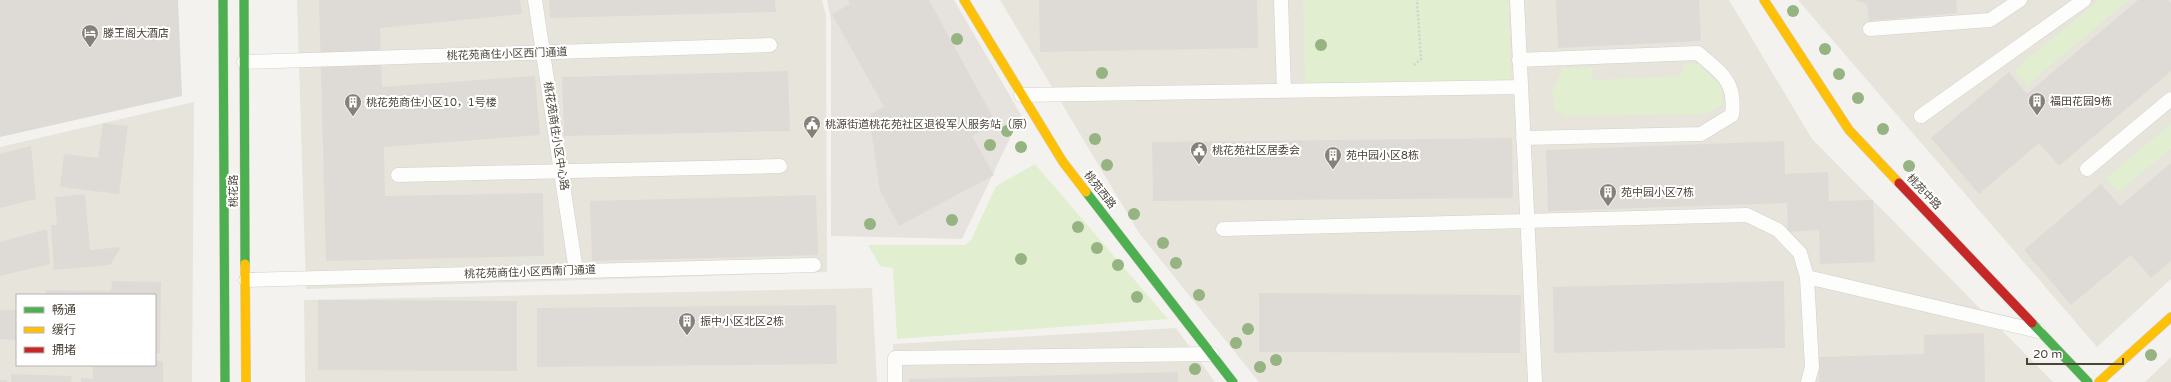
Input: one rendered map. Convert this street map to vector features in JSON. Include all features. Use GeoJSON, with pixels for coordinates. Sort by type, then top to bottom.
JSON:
{"type":"FeatureCollection","features":[{"type":"Feature","properties":{"kind":"street","name":"桃花路"},"geometry":{"type":"LineString","coordinates":[[223,0],[225,382]]}},
{"type":"Feature","properties":{"kind":"street","name":"桃花路"},"geometry":{"type":"LineString","coordinates":[[244,0],[246,382]]}},
{"type":"Feature","properties":{"kind":"street","name":"桃苑西路"},"geometry":{"type":"LineString","coordinates":[[964,0],[1063,162],[1234,382]]}},
{"type":"Feature","properties":{"kind":"street","name":"桃苑中路"},"geometry":{"type":"LineString","coordinates":[[1764,0],[1849,130],[2088,382]]}},
{"type":"Feature","properties":{"kind":"street"},"geometry":{"type":"LineString","coordinates":[[2099,382],[2171,316]]}},
{"type":"Feature","properties":{"kind":"lane","name":"桃花苑商住小区中心路"},"geometry":{"type":"LineString","coordinates":[[535,0],[576,271]]}},
{"type":"Feature","properties":{"kind":"lane"},"geometry":{"type":"LineString","coordinates":[[1281,0],[1284,91]]}},
{"type":"Feature","properties":{"kind":"lane"},"geometry":{"type":"LineString","coordinates":[[1517,0],[1535,382]]}},
{"type":"Feature","properties":{"kind":"lane"},"geometry":{"type":"LineString","coordinates":[[1870,29],[1990,20],[2020,0]]}},
{"type":"Feature","properties":{"kind":"lane"},"geometry":{"type":"LineString","coordinates":[[1921,116],[2084,0]]}},
{"type":"Feature","properties":{"kind":"lane","name":"桃花苑商住小区西门通道"},"geometry":{"type":"LineString","coordinates":[[244,62],[770,45]]}},
{"type":"Feature","properties":{"kind":"lane"},"geometry":{"type":"LineString","coordinates":[[1520,60],[1698,53],[1725,77],[1734,98],[1732,116],[1702,134],[1523,138]]}},
{"type":"Feature","properties":{"kind":"lane"},"geometry":{"type":"LineString","coordinates":[[1021,95],[1521,87]]}},
{"type":"Feature","properties":{"kind":"lane"},"geometry":{"type":"LineString","coordinates":[[2087,169],[2171,99]]}},
{"type":"Feature","properties":{"kind":"lane"},"geometry":{"type":"LineString","coordinates":[[398,175],[780,166]]}},
{"type":"Feature","properties":{"kind":"lane"},"geometry":{"type":"LineString","coordinates":[[1223,229],[1747,216],[1778,230],[1800,253],[1807,277],[1812,367],[1808,382]]}},
{"type":"Feature","properties":{"kind":"lane","name":"桃花苑商住小区西南门通道"},"geometry":{"type":"LineString","coordinates":[[246,280],[814,265]]}},
{"type":"Feature","properties":{"kind":"lane"},"geometry":{"type":"LineString","coordinates":[[1807,277],[2040,332]]}},
{"type":"Feature","properties":{"kind":"lane"},"geometry":{"type":"LineString","coordinates":[[895,382],[895,358],[1212,354]]}},
{"type":"Feature","properties":{"kind":"path"},"geometry":{"type":"LineString","coordinates":[[1387,89],[1421,59],[1418,0]]}},
{"type":"Feature","properties":{"kind":"shaded area"},"geometry":{"type":"Polygon","coordinates":[[[297,0],[822,0],[826,16],[827,272],[306,289],[297,0]]]}},
{"type":"Feature","properties":{"kind":"shaded area"},"geometry":{"type":"Polygon","coordinates":[[[827,0],[954,0],[1021,115],[962,239],[831,236],[831,20],[827,0]]]}},
{"type":"Feature","properties":{"kind":"shaded area"},"geometry":{"type":"Polygon","coordinates":[[[1000,0],[1729,0],[1812,139],[2053,382],[1259,382],[1139,233],[1000,0]]]}},
{"type":"Feature","properties":{"kind":"shaded area"},"geometry":{"type":"Polygon","coordinates":[[[1798,0],[2171,0],[2171,279],[2097,347],[1798,0]]]}},
{"type":"Feature","properties":{"kind":"shaded area"},"geometry":{"type":"Polygon","coordinates":[[[194,102],[192,382],[0,382],[0,147],[194,102]]]}},
{"type":"Feature","properties":{"kind":"shaded area"},"geometry":{"type":"Polygon","coordinates":[[[872,288],[877,382],[305,382],[304,300],[872,288]]]}},
{"type":"Feature","properties":{"kind":"shaded area"},"geometry":{"type":"Polygon","coordinates":[[[1176,328],[1215,382],[894,382],[893,344],[1176,328]]]}},
{"type":"Feature","properties":{"kind":"shaded area"},"geometry":{"type":"Polygon","coordinates":[[[2171,357],[2171,382],[2145,382],[2171,357]]]}},
{"type":"Feature","properties":{"kind":"green space"},"geometry":{"type":"Polygon","coordinates":[[[1303,0],[1509,0],[1511,81],[1305,85],[1303,0]]]}},
{"type":"Feature","properties":{"kind":"green space"},"geometry":{"type":"Polygon","coordinates":[[[2099,0],[2129,0],[2027,85],[2014,70],[2099,0]]]}},
{"type":"Feature","properties":{"kind":"green space"},"geometry":{"type":"Polygon","coordinates":[[[1685,63],[1699,64],[1721,86],[1724,104],[1704,114],[1567,116],[1555,110],[1552,90],[1563,68],[1592,67],[1593,80],[1680,76],[1685,63]]]}},
{"type":"Feature","properties":{"kind":"green space"},"geometry":{"type":"Polygon","coordinates":[[[2171,124],[2171,149],[2118,192],[2106,178],[2171,124]]]}},
{"type":"Feature","properties":{"kind":"green space"},"geometry":{"type":"Polygon","coordinates":[[[1035,164],[1168,319],[897,339],[893,268],[880,266],[868,245],[965,245],[971,240],[996,186],[1035,164]]]}},
{"type":"Feature","properties":{"kind":"building","name":"滕王阁大酒店"},"geometry":{"type":"Polygon","coordinates":[[[0,0],[178,0],[182,96],[0,137],[0,0]]]}},
{"type":"Feature","properties":{"kind":"building"},"geometry":{"type":"Polygon","coordinates":[[[319,0],[520,0],[522,14],[380,28],[382,87],[535,76],[540,135],[384,147],[385,196],[543,193],[544,256],[326,261],[319,0]]]}},
{"type":"Feature","properties":{"kind":"building"},"geometry":{"type":"Polygon","coordinates":[[[549,0],[775,0],[776,12],[550,18],[549,0]]]}},
{"type":"Feature","properties":{"kind":"building"},"geometry":{"type":"Polygon","coordinates":[[[848,0],[929,0],[996,123],[972,136],[994,175],[899,226],[880,191],[869,115],[884,107],[832,14],[850,4],[848,0]]]}},
{"type":"Feature","properties":{"kind":"building"},"geometry":{"type":"Polygon","coordinates":[[[1039,0],[1257,0],[1258,48],[1040,52],[1039,0]]]}},
{"type":"Feature","properties":{"kind":"building"},"geometry":{"type":"Polygon","coordinates":[[[1556,0],[1699,0],[1701,41],[1558,48],[1556,0]]]}},
{"type":"Feature","properties":{"kind":"building"},"geometry":{"type":"Polygon","coordinates":[[[1854,0],[1956,0],[1957,13],[1869,21],[1867,4],[1854,0]]]}},
{"type":"Feature","properties":{"kind":"building","name":"福田花园9栋"},"geometry":{"type":"Polygon","coordinates":[[[2138,0],[2168,0],[2171,3],[2171,71],[2059,166],[2039,143],[1979,194],[1931,138],[2009,72],[2027,94],[2138,0]]]}},
{"type":"Feature","properties":{"kind":"building"},"geometry":{"type":"Polygon","coordinates":[[[788,71],[790,131],[564,136],[562,77],[788,71]]]}},
{"type":"Feature","properties":{"kind":"building"},"geometry":{"type":"Polygon","coordinates":[[[103,123],[128,126],[119,194],[60,187],[64,154],[98,158],[103,123]]]}},
{"type":"Feature","properties":{"kind":"building","name":"苑中园小区8栋"},"geometry":{"type":"Polygon","coordinates":[[[1512,138],[1513,198],[1153,201],[1152,142],[1512,138]]]}},
{"type":"Feature","properties":{"kind":"building","name":"苑中园小区7栋"},"geometry":{"type":"Polygon","coordinates":[[[1784,141],[1785,174],[1828,172],[1829,201],[1873,200],[1875,262],[1820,264],[1819,230],[1788,232],[1787,203],[1548,211],[1546,150],[1784,141]]]}},
{"type":"Feature","properties":{"kind":"building"},"geometry":{"type":"Polygon","coordinates":[[[31,146],[36,199],[0,208],[0,154],[31,146]]]}},
{"type":"Feature","properties":{"kind":"building"},"geometry":{"type":"Polygon","coordinates":[[[2171,163],[2171,261],[2151,278],[2131,255],[2071,305],[2024,250],[2101,184],[2120,206],[2171,163]]]}},
{"type":"Feature","properties":{"kind":"building"},"geometry":{"type":"Polygon","coordinates":[[[85,194],[90,250],[121,247],[110,265],[54,270],[51,225],[57,225],[55,197],[85,194]]]}},
{"type":"Feature","properties":{"kind":"building"},"geometry":{"type":"Polygon","coordinates":[[[816,195],[818,255],[592,261],[590,201],[816,195]]]}},
{"type":"Feature","properties":{"kind":"building"},"geometry":{"type":"Polygon","coordinates":[[[47,229],[50,264],[0,276],[0,242],[47,229]]]}},
{"type":"Feature","properties":{"kind":"building"},"geometry":{"type":"Polygon","coordinates":[[[112,281],[161,282],[160,353],[156,353],[156,294],[46,294],[46,290],[111,291],[112,281]]]}},
{"type":"Feature","properties":{"kind":"building"},"geometry":{"type":"Polygon","coordinates":[[[1784,281],[1785,348],[1554,353],[1553,287],[1784,281]]]}},
{"type":"Feature","properties":{"kind":"building"},"geometry":{"type":"Polygon","coordinates":[[[1259,293],[1521,295],[1520,353],[1259,352],[1259,293]]]}},
{"type":"Feature","properties":{"kind":"building"},"geometry":{"type":"Polygon","coordinates":[[[318,300],[517,301],[517,371],[318,370],[318,300]]]}},
{"type":"Feature","properties":{"kind":"building","name":"振中小区北区2栋"},"geometry":{"type":"Polygon","coordinates":[[[836,305],[837,364],[537,367],[537,308],[836,305]]]}},
{"type":"Feature","properties":{"kind":"building"},"geometry":{"type":"Polygon","coordinates":[[[0,310],[16,310],[16,340],[0,339],[0,310]]]}},
{"type":"Feature","properties":{"kind":"building"},"geometry":{"type":"Polygon","coordinates":[[[1984,333],[1985,382],[1819,382],[1818,357],[1924,354],[1924,335],[1984,333]]]}},
{"type":"Feature","properties":{"kind":"building"},"geometry":{"type":"Polygon","coordinates":[[[156,360],[163,361],[163,382],[81,382],[81,378],[93,379],[93,366],[156,366],[156,360]]]}},
{"type":"Feature","properties":{"kind":"building"},"geometry":{"type":"Polygon","coordinates":[[[1178,372],[1178,382],[909,382],[909,379],[1178,372]]]}},
{"type":"Feature","properties":{"kind":"building"},"geometry":{"type":"Polygon","coordinates":[[[11,374],[72,376],[71,382],[11,382],[11,374]]]}},
{"type":"Feature","properties":{"kind":"building"},"geometry":{"type":"Polygon","coordinates":[[[0,380],[7,380],[7,382],[0,382],[0,380]]]}},
{"type":"Feature","properties":{"kind":"traffic: fast"},"geometry":{"type":"LineString","coordinates":[[223,0],[225,382]]}},
{"type":"Feature","properties":{"kind":"traffic: fast"},"geometry":{"type":"LineString","coordinates":[[244,0],[245,264]]}},
{"type":"Feature","properties":{"kind":"traffic: fast"},"geometry":{"type":"LineString","coordinates":[[1086,192],[1233,382]]}},
{"type":"Feature","properties":{"kind":"traffic: fast"},"geometry":{"type":"LineString","coordinates":[[2032,323],[2088,382]]}},
{"type":"Feature","properties":{"kind":"traffic: slow"},"geometry":{"type":"LineString","coordinates":[[964,0],[1063,162],[1086,192]]}},
{"type":"Feature","properties":{"kind":"traffic: slow"},"geometry":{"type":"LineString","coordinates":[[1764,0],[1849,130],[1899,183]]}},
{"type":"Feature","properties":{"kind":"traffic: slow"},"geometry":{"type":"LineString","coordinates":[[245,264],[246,382]]}},
{"type":"Feature","properties":{"kind":"traffic: slow"},"geometry":{"type":"LineString","coordinates":[[2099,382],[2171,317]]}},
{"type":"Feature","properties":{"kind":"traffic: jam"},"geometry":{"type":"LineString","coordinates":[[1899,183],[2032,323]]}},
{"type":"Feature","properties":{"kind":"place","name":"滕王阁大酒店"},"geometry":{"type":"Point","coordinates":[90,48]}},
{"type":"Feature","properties":{"kind":"place","name":"福田花园9栋"},"geometry":{"type":"Point","coordinates":[2037,116]}},
{"type":"Feature","properties":{"kind":"place","name":"桃花苑商住小区10，1号楼"},"geometry":{"type":"Point","coordinates":[353,117]}},
{"type":"Feature","properties":{"kind":"place","name":"桃源街道桃花苑社区退役军人服务站（原）"},"geometry":{"type":"Point","coordinates":[812,139]}},
{"type":"Feature","properties":{"kind":"place","name":"桃花苑社区居委会"},"geometry":{"type":"Point","coordinates":[1199,165]}},
{"type":"Feature","properties":{"kind":"place","name":"苑中园小区8栋"},"geometry":{"type":"Point","coordinates":[1333,170]}},
{"type":"Feature","properties":{"kind":"place","name":"苑中园小区7栋"},"geometry":{"type":"Point","coordinates":[1608,207]}},
{"type":"Feature","properties":{"kind":"place","name":"振中小区北区2栋"},"geometry":{"type":"Point","coordinates":[687,336]}}]}
